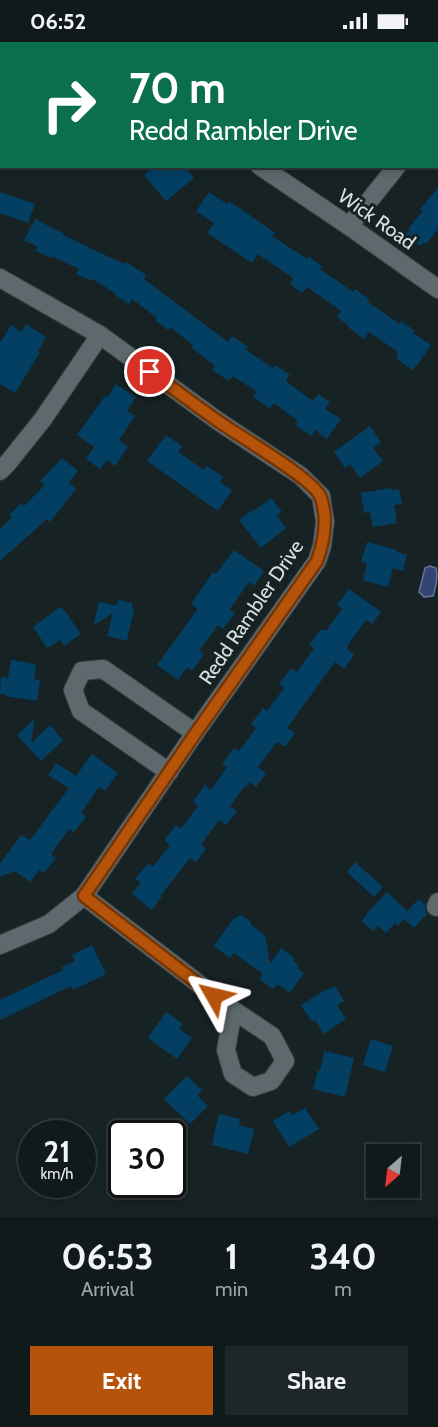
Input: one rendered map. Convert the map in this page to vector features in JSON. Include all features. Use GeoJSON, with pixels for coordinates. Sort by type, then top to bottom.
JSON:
{"type":"FeatureCollection","features":[{"type":"Feature","properties":{"kind":"street","name":"Wick Road"},"geometry":{"type":"LineString","coordinates":[[263,168],[438,289]]}},
{"type":"Feature","properties":{"kind":"street"},"geometry":{"type":"LineString","coordinates":[[349,226],[395,168]]}},
{"type":"Feature","properties":{"kind":"street","name":"Redd Rambler Drive"},"geometry":{"type":"LineString","coordinates":[[0,278],[100,335],[218,422],[301,476],[321,496],[325,522],[322,546],[317,561],[84,896],[49,924],[0,945]]}},
{"type":"Feature","properties":{"kind":"street"},"geometry":{"type":"LineString","coordinates":[[0,471],[43,419],[100,335]]}},
{"type":"Feature","properties":{"kind":"street"},"geometry":{"type":"LineString","coordinates":[[169,772],[81,711],[73,690],[82,671],[103,669],[195,734]]}},
{"type":"Feature","properties":{"kind":"street"},"geometry":{"type":"LineString","coordinates":[[84,896],[233,1010]]}},
{"type":"Feature","properties":{"kind":"water"},"geometry":{"type":"Polygon","coordinates":[[[430,566],[436,568],[436,586],[433,596],[424,597],[419,592],[425,568],[430,566]]]}},
{"type":"Feature","properties":{"kind":"building"},"geometry":{"type":"Polygon","coordinates":[[[152,168],[186,168],[194,178],[166,201],[144,175],[152,168]]]}},
{"type":"Feature","properties":{"kind":"building"},"geometry":{"type":"Polygon","coordinates":[[[438,188],[438,229],[426,244],[424,242],[420,246],[406,234],[423,211],[420,209],[438,188]]]}},
{"type":"Feature","properties":{"kind":"building"},"geometry":{"type":"Polygon","coordinates":[[[0,192],[35,204],[28,223],[0,213],[0,192]]]}},
{"type":"Feature","properties":{"kind":"building"},"geometry":{"type":"Polygon","coordinates":[[[209,192],[227,204],[228,201],[241,209],[275,233],[272,236],[307,259],[308,256],[322,266],[320,269],[353,292],[355,289],[369,299],[367,301],[399,324],[401,321],[415,331],[413,333],[431,345],[418,364],[412,370],[396,358],[398,352],[369,332],[364,339],[337,317],[341,311],[307,287],[302,293],[290,284],[293,278],[258,254],[252,263],[207,233],[214,223],[196,211],[209,192]]]}},
{"type":"Feature","properties":{"kind":"building"},"geometry":{"type":"Polygon","coordinates":[[[35,219],[124,264],[126,262],[146,275],[144,279],[228,342],[232,336],[248,347],[246,350],[273,368],[275,365],[290,375],[286,380],[288,383],[313,401],[318,394],[330,402],[325,409],[341,419],[327,439],[316,429],[311,436],[295,425],[298,421],[274,403],[270,409],[253,397],[257,392],[233,376],[229,381],[212,370],[215,366],[191,347],[193,345],[170,327],[168,330],[155,320],[157,318],[132,299],[129,304],[93,279],[92,281],[76,274],[79,269],[36,251],[38,247],[24,240],[35,219]]]}},
{"type":"Feature","properties":{"kind":"building"},"geometry":{"type":"Polygon","coordinates":[[[26,324],[46,337],[38,351],[40,352],[15,393],[0,384],[0,343],[11,325],[21,332],[26,324]]]}},
{"type":"Feature","properties":{"kind":"building"},"geometry":{"type":"Polygon","coordinates":[[[116,384],[136,397],[127,411],[135,416],[119,440],[128,447],[115,466],[107,460],[100,469],[86,459],[94,447],[77,435],[116,384]]]}},
{"type":"Feature","properties":{"kind":"building"},"geometry":{"type":"Polygon","coordinates":[[[370,426],[381,442],[373,448],[383,461],[360,478],[350,464],[345,468],[334,452],[370,426]]]}},
{"type":"Feature","properties":{"kind":"building"},"geometry":{"type":"Polygon","coordinates":[[[166,435],[182,446],[178,452],[204,470],[207,466],[223,477],[220,482],[232,490],[218,511],[147,461],[166,435]]]}},
{"type":"Feature","properties":{"kind":"building"},"geometry":{"type":"Polygon","coordinates":[[[62,458],[78,471],[69,483],[76,489],[50,522],[47,519],[0,561],[0,529],[12,518],[9,515],[21,503],[24,506],[45,485],[40,481],[62,458]]]}},
{"type":"Feature","properties":{"kind":"building"},"geometry":{"type":"Polygon","coordinates":[[[391,488],[392,490],[399,489],[402,504],[394,505],[397,523],[373,527],[370,512],[364,513],[361,493],[391,488]]]}},
{"type":"Feature","properties":{"kind":"building"},"geometry":{"type":"Polygon","coordinates":[[[271,498],[282,512],[277,516],[286,528],[261,548],[239,520],[271,498]]]}},
{"type":"Feature","properties":{"kind":"building"},"geometry":{"type":"Polygon","coordinates":[[[367,542],[407,555],[403,571],[393,568],[388,587],[363,580],[367,563],[361,562],[367,542]]]}},
{"type":"Feature","properties":{"kind":"building"},"geometry":{"type":"Polygon","coordinates":[[[234,550],[264,571],[254,586],[249,582],[230,609],[235,613],[223,629],[218,625],[199,651],[204,654],[192,671],[187,667],[178,680],[157,665],[197,610],[191,604],[213,572],[216,574],[234,550]]]}},
{"type":"Feature","properties":{"kind":"building"},"geometry":{"type":"Polygon","coordinates":[[[349,589],[381,612],[372,624],[366,620],[347,646],[347,649],[354,655],[344,669],[335,662],[287,728],[295,733],[285,747],[277,742],[258,767],[266,773],[256,787],[250,782],[244,787],[230,806],[237,811],[226,825],[219,820],[201,845],[206,849],[196,862],[190,858],[152,910],[132,894],[141,882],[135,879],[148,863],[153,867],[170,845],[164,840],[176,825],[181,829],[198,806],[193,802],[205,785],[211,790],[227,767],[222,764],[234,748],[239,751],[256,728],[251,724],[263,708],[267,711],[284,688],[279,684],[291,668],[297,672],[314,648],[309,645],[321,629],[326,631],[342,609],[337,605],[349,589]]]}},
{"type":"Feature","properties":{"kind":"building"},"geometry":{"type":"Polygon","coordinates":[[[118,600],[133,603],[132,608],[134,609],[127,641],[107,636],[113,613],[93,626],[99,602],[117,605],[118,600]]]}},
{"type":"Feature","properties":{"kind":"building"},"geometry":{"type":"Polygon","coordinates":[[[60,607],[81,634],[64,646],[60,640],[47,648],[33,627],[60,607]]]}},
{"type":"Feature","properties":{"kind":"building"},"geometry":{"type":"Polygon","coordinates":[[[11,660],[36,664],[34,679],[40,680],[37,701],[0,694],[1,677],[8,678],[11,660]]]}},
{"type":"Feature","properties":{"kind":"building"},"geometry":{"type":"Polygon","coordinates":[[[35,718],[31,743],[50,725],[63,740],[41,761],[17,735],[35,718]]]}},
{"type":"Feature","properties":{"kind":"building"},"geometry":{"type":"Polygon","coordinates":[[[92,754],[118,773],[105,791],[99,787],[81,813],[86,817],[74,832],[69,829],[51,854],[56,858],[44,873],[39,870],[30,882],[15,871],[0,877],[0,864],[21,835],[30,840],[69,788],[48,775],[56,763],[76,776],[92,754]]]}},
{"type":"Feature","properties":{"kind":"building"},"geometry":{"type":"Polygon","coordinates":[[[355,862],[383,887],[374,897],[347,872],[355,862]]]}},
{"type":"Feature","properties":{"kind":"building"},"geometry":{"type":"Polygon","coordinates":[[[387,892],[407,911],[419,899],[425,905],[427,914],[414,928],[404,919],[398,926],[395,923],[386,933],[378,926],[373,931],[362,921],[387,892]]]}},
{"type":"Feature","properties":{"kind":"building"},"geometry":{"type":"Polygon","coordinates":[[[241,915],[265,935],[270,964],[281,948],[295,958],[293,961],[299,965],[297,968],[304,973],[290,993],[277,984],[273,989],[259,979],[263,974],[234,953],[230,958],[214,946],[233,919],[241,915]]]}},
{"type":"Feature","properties":{"kind":"building"},"geometry":{"type":"Polygon","coordinates":[[[92,945],[106,974],[73,990],[71,986],[0,1020],[0,1000],[63,970],[62,967],[75,961],[72,955],[92,945]]]}},
{"type":"Feature","properties":{"kind":"building"},"geometry":{"type":"Polygon","coordinates":[[[335,986],[344,1001],[337,1005],[346,1019],[324,1034],[315,1020],[312,1022],[301,1005],[335,986]]]}},
{"type":"Feature","properties":{"kind":"building"},"geometry":{"type":"Polygon","coordinates":[[[166,1012],[183,1024],[179,1029],[192,1038],[177,1059],[148,1038],[166,1012]]]}},
{"type":"Feature","properties":{"kind":"building"},"geometry":{"type":"Polygon","coordinates":[[[371,1039],[393,1046],[385,1072],[363,1065],[371,1039]]]}},
{"type":"Feature","properties":{"kind":"building"},"geometry":{"type":"Polygon","coordinates":[[[324,1051],[354,1058],[345,1097],[313,1089],[324,1051]]]}},
{"type":"Feature","properties":{"kind":"building"},"geometry":{"type":"Polygon","coordinates":[[[187,1076],[202,1090],[197,1095],[208,1106],[190,1124],[164,1099],[187,1076]]]}},
{"type":"Feature","properties":{"kind":"building"},"geometry":{"type":"Polygon","coordinates":[[[305,1108],[319,1129],[289,1147],[273,1121],[289,1111],[292,1115],[305,1108]]]}},
{"type":"Feature","properties":{"kind":"building"},"geometry":{"type":"Polygon","coordinates":[[[219,1114],[240,1119],[239,1125],[254,1129],[248,1154],[212,1145],[219,1114]]]}},
{"type":"Feature","properties":{"kind":"route"},"geometry":{"type":"LineString","coordinates":[[150,372],[218,422],[301,476],[321,496],[325,522],[322,546],[317,561],[84,896],[214,996]]}}]}
